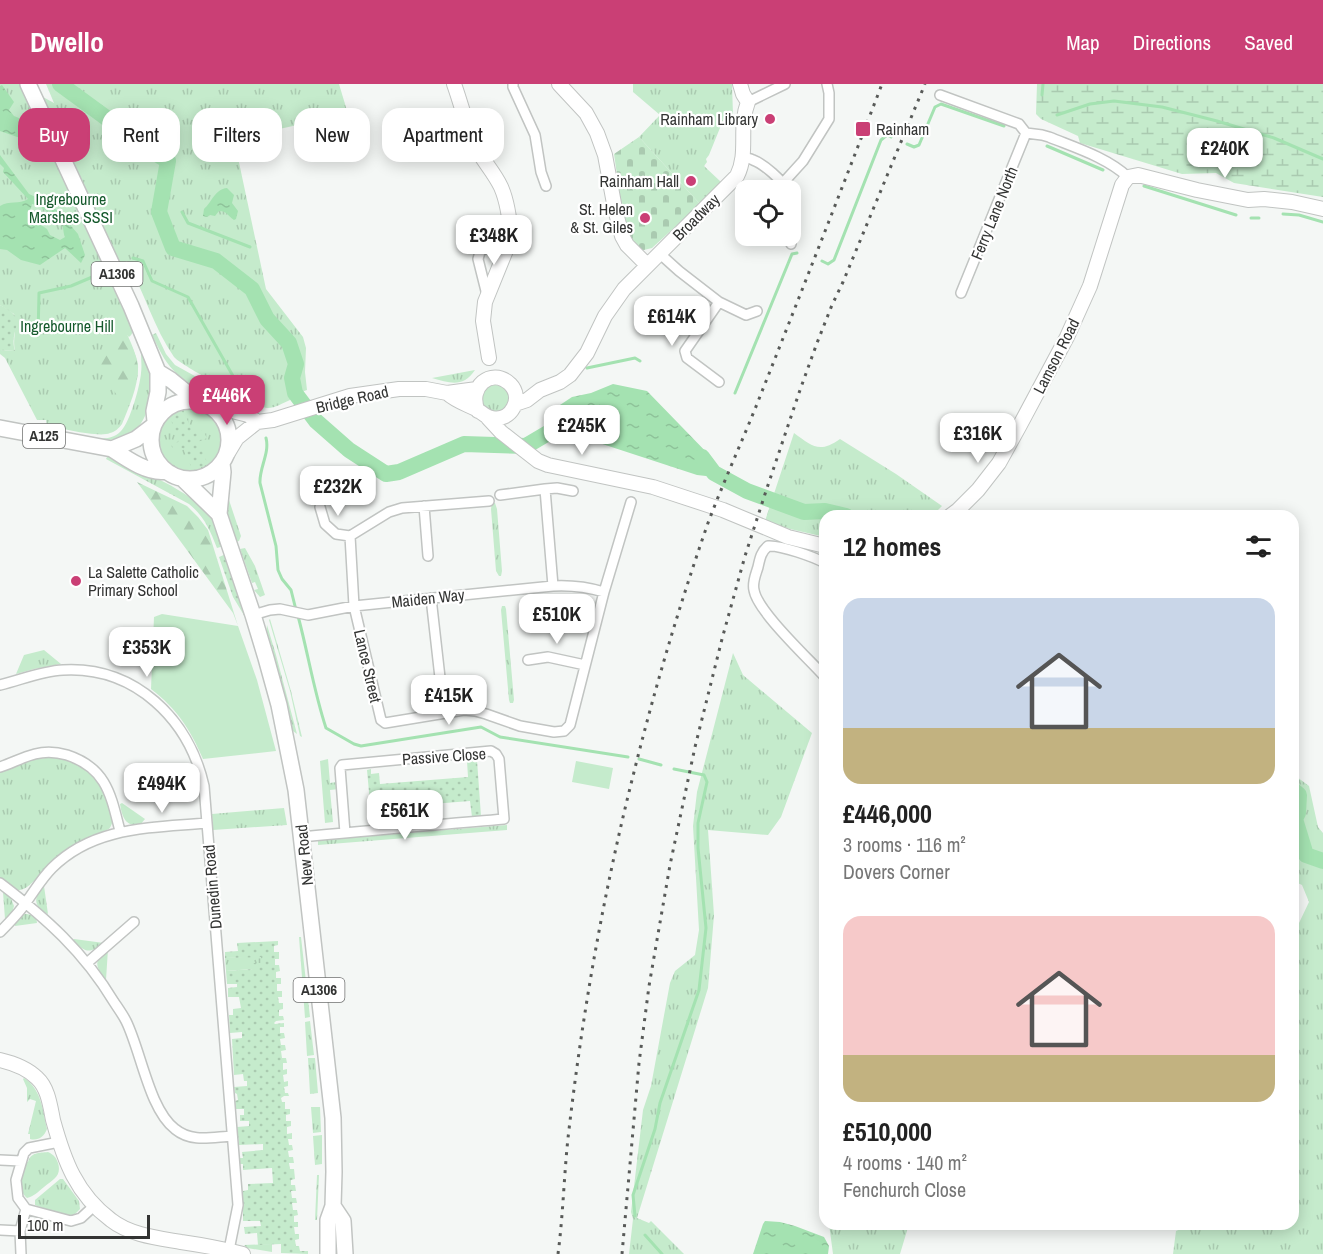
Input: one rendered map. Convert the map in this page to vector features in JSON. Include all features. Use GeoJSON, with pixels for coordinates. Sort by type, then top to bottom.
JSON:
{"type":"FeatureCollection","features":[{"type":"Feature","properties":{"kind":"main road","name":"A1306"},"geometry":{"type":"LineString","coordinates":[[28,84],[131,306],[158,372],[154,424]]}},
{"type":"Feature","properties":{"kind":"main road"},"geometry":{"type":"LineString","coordinates":[[154,424],[151,438],[152,451],[166,471],[183,479],[205,477],[214,471],[225,458],[230,441],[224,419],[216,410],[158,372]]}},
{"type":"Feature","properties":{"kind":"main road"},"geometry":{"type":"LineString","coordinates":[[112,449],[136,439],[171,405],[182,401],[202,402]]}},
{"type":"Feature","properties":{"kind":"main road","name":"A125"},"geometry":{"type":"LineString","coordinates":[[0,428],[112,449],[150,470],[166,471]]}},
{"type":"Feature","properties":{"kind":"main road","name":"New Road"},"geometry":{"type":"LineString","coordinates":[[225,458],[219,514],[266,658],[281,714],[296,790],[333,1118],[333,1206],[328,1220],[328,1254]]}},
{"type":"Feature","properties":{"kind":"main road","name":"New Road"},"geometry":{"type":"LineString","coordinates":[[183,479],[219,514]]}},
{"type":"Feature","properties":{"kind":"main road","name":"New Road"},"geometry":{"type":"LineString","coordinates":[[333,1206],[343,1221],[345,1254]]}},
{"type":"Feature","properties":{"kind":"street"},"geometry":{"type":"LineString","coordinates":[[454,84],[478,151],[493,173],[503,194],[511,230],[511,238],[485,302],[483,321],[489,358],[475,400],[483,414],[501,432],[534,458],[555,467],[653,487],[723,510],[788,537],[819,545]]}},
{"type":"Feature","properties":{"kind":"street"},"geometry":{"type":"LineString","coordinates":[[513,84],[535,135],[541,172],[546,186]]}},
{"type":"Feature","properties":{"kind":"street"},"geometry":{"type":"LineString","coordinates":[[559,84],[586,113],[597,133],[605,155],[622,236],[627,245],[647,265]]}},
{"type":"Feature","properties":{"kind":"street"},"geometry":{"type":"LineString","coordinates":[[740,85],[748,102],[785,84]]}},
{"type":"Feature","properties":{"kind":"street"},"geometry":{"type":"LineString","coordinates":[[790,180],[829,119],[827,84]]}},
{"type":"Feature","properties":{"kind":"street"},"geometry":{"type":"LineString","coordinates":[[940,95],[1019,124],[1026,134],[1049,137],[1101,159],[1128,177],[1138,175],[1248,200],[1292,202],[1323,209]]}},
{"type":"Feature","properties":{"kind":"street","name":"Broadway"},"geometry":{"type":"LineString","coordinates":[[605,316],[624,290],[647,265],[736,176],[742,166],[743,114],[748,102]]}},
{"type":"Feature","properties":{"kind":"street","name":"Ferry Lane North"},"geometry":{"type":"LineString","coordinates":[[961,293],[1026,134]]}},
{"type":"Feature","properties":{"kind":"street"},"geometry":{"type":"LineString","coordinates":[[743,157],[753,160],[777,180]]}},
{"type":"Feature","properties":{"kind":"street","name":"Lamson Road"},"geometry":{"type":"LineString","coordinates":[[958,510],[978,490],[999,463],[1056,357],[1090,286],[1122,185],[1128,177]]}},
{"type":"Feature","properties":{"kind":"street"},"geometry":{"type":"LineString","coordinates":[[487,295],[478,259],[480,252],[487,246],[509,243]]}},
{"type":"Feature","properties":{"kind":"street"},"geometry":{"type":"LineString","coordinates":[[659,253],[719,302],[746,315],[757,311]]}},
{"type":"Feature","properties":{"kind":"street"},"geometry":{"type":"LineString","coordinates":[[719,302],[684,351],[687,358],[719,382]]}},
{"type":"Feature","properties":{"kind":"street","name":"Bridge Road"},"geometry":{"type":"LineString","coordinates":[[447,393],[454,400],[483,414],[501,418],[540,390],[570,375],[587,353],[605,316]]}},
{"type":"Feature","properties":{"kind":"street"},"geometry":{"type":"LineString","coordinates":[[489,358],[516,396],[512,427],[516,443]]}},
{"type":"Feature","properties":{"kind":"street","name":"Bridge Road"},"geometry":{"type":"LineString","coordinates":[[257,422],[273,420],[350,396],[399,388],[447,393],[480,385],[493,378],[508,384],[540,390]]}},
{"type":"Feature","properties":{"kind":"street"},"geometry":{"type":"LineString","coordinates":[[202,402],[216,404],[248,415],[257,422],[237,438],[225,458]]}},
{"type":"Feature","properties":{"kind":"street"},"geometry":{"type":"LineString","coordinates":[[500,495],[557,488],[573,490]]}},
{"type":"Feature","properties":{"kind":"street"},"geometry":{"type":"LineString","coordinates":[[545,489],[553,586]]}},
{"type":"Feature","properties":{"kind":"street"},"geometry":{"type":"LineString","coordinates":[[320,507],[325,524],[336,534],[350,536],[389,512],[402,508],[489,501]]}},
{"type":"Feature","properties":{"kind":"street"},"geometry":{"type":"LineString","coordinates":[[528,660],[548,657],[585,665],[631,502]]}},
{"type":"Feature","properties":{"kind":"street"},"geometry":{"type":"LineString","coordinates":[[423,506],[428,556]]}},
{"type":"Feature","properties":{"kind":"street"},"geometry":{"type":"LineString","coordinates":[[350,536],[354,606]]}},
{"type":"Feature","properties":{"kind":"street"},"geometry":{"type":"LineString","coordinates":[[819,560],[775,546],[768,546],[762,553],[753,584],[756,600],[819,670]]}},
{"type":"Feature","properties":{"kind":"street","name":"Maiden Way"},"geometry":{"type":"LineString","coordinates":[[253,615],[280,609],[306,614],[354,606],[553,586],[572,585],[604,592]]}},
{"type":"Feature","properties":{"kind":"street"},"geometry":{"type":"LineString","coordinates":[[431,598],[444,713]]}},
{"type":"Feature","properties":{"kind":"street","name":"Lance Street"},"geometry":{"type":"LineString","coordinates":[[354,606],[381,720],[385,723],[464,710],[475,711],[520,726],[554,732],[564,730],[570,725],[585,665]]}},
{"type":"Feature","properties":{"kind":"street","name":"Dunedin Road"},"geometry":{"type":"LineString","coordinates":[[0,685],[44,672],[62,670],[82,670],[116,678],[144,692],[170,716],[196,756],[204,786],[238,1206],[229,1250]]}},
{"type":"Feature","properties":{"kind":"street","name":"Passive Close"},"geometry":{"type":"LineString","coordinates":[[302,837],[504,819],[499,759],[491,751],[344,764],[340,768],[345,833]]}},
{"type":"Feature","properties":{"kind":"street"},"geometry":{"type":"LineString","coordinates":[[0,767],[36,753],[47,752],[58,752],[71,756],[89,765],[101,776],[110,793],[120,831]]}},
{"type":"Feature","properties":{"kind":"street"},"geometry":{"type":"LineString","coordinates":[[0,932],[26,903],[39,882],[52,868],[66,856],[92,841],[120,831],[207,823]]}},
{"type":"Feature","properties":{"kind":"street"},"geometry":{"type":"LineString","coordinates":[[0,883],[65,937],[107,989],[126,1021],[158,1110],[174,1129],[193,1139],[232,1136]]}},
{"type":"Feature","properties":{"kind":"street"},"geometry":{"type":"LineString","coordinates":[[87,963],[134,922]]}},
{"type":"Feature","properties":{"kind":"street"},"geometry":{"type":"LineString","coordinates":[[0,1060],[14,1064],[36,1077],[45,1089],[59,1142],[69,1169],[81,1190],[94,1206],[113,1222],[142,1234],[243,1254]]}},
{"type":"Feature","properties":{"kind":"street"},"geometry":{"type":"LineString","coordinates":[[59,1142],[28,1148],[24,1153],[16,1180],[18,1198],[26,1209],[71,1221],[81,1218],[94,1206]]}},
{"type":"Feature","properties":{"kind":"street"},"geometry":{"type":"LineString","coordinates":[[0,1160],[21,1161]]}},
{"type":"Feature","properties":{"kind":"street"},"geometry":{"type":"LineString","coordinates":[[21,1254],[20,1231],[26,1209]]}},
{"type":"Feature","properties":{"kind":"street"},"geometry":{"type":"LineString","coordinates":[[0,1230],[20,1231]]}},
{"type":"Feature","properties":{"kind":"green space"},"geometry":{"type":"Polygon","coordinates":[[[0,84],[19,84],[54,103],[46,84],[339,84],[346,108],[294,108],[294,126],[282,128],[282,108],[192,108],[192,162],[239,162],[266,289],[303,337],[306,348],[307,390],[291,396],[290,400],[282,404],[268,408],[236,394],[179,361],[174,357],[161,334],[127,261],[107,271],[132,327],[131,335],[129,337],[126,334],[138,365],[135,388],[122,424],[117,430],[105,434],[47,426],[46,420],[37,420],[5,358],[0,354],[0,350],[15,351],[15,323],[14,314],[0,305],[0,84]]]}},
{"type":"Feature","properties":{"kind":"green space"},"geometry":{"type":"Polygon","coordinates":[[[633,84],[732,84],[735,119],[724,118],[704,166],[721,182],[700,204],[639,137],[660,115],[633,92],[633,84]]]}},
{"type":"Feature","properties":{"kind":"green space"},"geometry":{"type":"Polygon","coordinates":[[[1037,84],[1323,84],[1323,197],[1234,183],[1216,173],[1182,174],[1080,143],[1078,136],[1041,119],[1036,114],[1037,84]]]}},
{"type":"Feature","properties":{"kind":"green space"},"geometry":{"type":"Polygon","coordinates":[[[639,137],[700,204],[652,248],[644,250],[636,249],[626,237],[614,154],[639,137]]]}},
{"type":"Feature","properties":{"kind":"green space"},"geometry":{"type":"Polygon","coordinates":[[[0,305],[9,310],[17,320],[14,336],[15,351],[0,350],[0,305]]]}},
{"type":"Feature","properties":{"kind":"green space"},"geometry":{"type":"Polygon","coordinates":[[[120,320],[134,349],[138,365],[135,383],[121,400],[98,359],[104,346],[105,325],[120,320]]]}},
{"type":"Feature","properties":{"kind":"green space"},"geometry":{"type":"Polygon","coordinates":[[[156,333],[166,354],[175,365],[258,413],[214,397],[181,377],[170,367],[162,354],[152,335],[156,333]]]}},
{"type":"Feature","properties":{"kind":"green space"},"geometry":{"type":"Polygon","coordinates":[[[141,353],[143,353],[152,380],[151,395],[144,418],[140,425],[127,436],[98,440],[116,435],[128,420],[140,379],[141,353]]]}},
{"type":"Feature","properties":{"kind":"green space"},"geometry":{"type":"Polygon","coordinates":[[[475,370],[466,380],[456,383],[432,378],[475,370]]]}},
{"type":"Feature","properties":{"kind":"green space"},"geometry":{"type":"Polygon","coordinates":[[[495,385],[505,389],[509,399],[505,409],[495,413],[485,409],[481,399],[485,389],[495,385]]]}},
{"type":"Feature","properties":{"kind":"green space"},"geometry":{"type":"Polygon","coordinates":[[[184,406],[196,406],[208,411],[218,421],[223,439],[221,452],[208,467],[196,472],[184,472],[172,467],[162,457],[157,445],[157,433],[162,421],[172,411],[184,406]]]}},
{"type":"Feature","properties":{"kind":"green space"},"geometry":{"type":"Polygon","coordinates":[[[183,409],[193,434],[203,430],[207,438],[198,442],[208,464],[193,471],[183,448],[174,451],[171,445],[179,441],[169,415],[183,409]]]}},
{"type":"Feature","properties":{"kind":"green space"},"geometry":{"type":"Polygon","coordinates":[[[794,433],[811,445],[821,447],[833,444],[840,439],[942,506],[938,510],[819,510],[819,536],[765,521],[794,433]]]}},
{"type":"Feature","properties":{"kind":"green space"},"geometry":{"type":"Polygon","coordinates":[[[108,455],[178,490],[203,507],[217,527],[224,546],[217,548],[199,513],[189,504],[106,459],[108,455]]]}},
{"type":"Feature","properties":{"kind":"green space"},"geometry":{"type":"Polygon","coordinates":[[[227,481],[228,497],[241,536],[239,541],[235,542],[225,509],[227,481]]]}},
{"type":"Feature","properties":{"kind":"green space"},"geometry":{"type":"Polygon","coordinates":[[[137,482],[187,506],[208,530],[238,626],[233,613],[137,482]]]}},
{"type":"Feature","properties":{"kind":"green space"},"geometry":{"type":"Polygon","coordinates":[[[492,503],[495,503],[497,509],[501,576],[496,571],[492,503]]]}},
{"type":"Feature","properties":{"kind":"green space"},"geometry":{"type":"Polygon","coordinates":[[[245,548],[255,566],[265,595],[260,597],[254,590],[258,589],[255,582],[252,583],[240,549],[245,548]]]}},
{"type":"Feature","properties":{"kind":"green space"},"geometry":{"type":"Polygon","coordinates":[[[226,554],[247,616],[245,617],[233,597],[219,557],[226,554]]]}},
{"type":"Feature","properties":{"kind":"green space"},"geometry":{"type":"Polygon","coordinates":[[[502,606],[506,609],[513,703],[509,700],[502,606]]]}},
{"type":"Feature","properties":{"kind":"green space","name":"La Salette Catholic Primary School"},"geometry":{"type":"Polygon","coordinates":[[[162,614],[238,626],[257,680],[276,751],[203,759],[182,720],[151,689],[154,617],[162,614]]]}},
{"type":"Feature","properties":{"kind":"green space"},"geometry":{"type":"Polygon","coordinates":[[[270,619],[291,691],[302,737],[300,736],[270,619]]]}},
{"type":"Feature","properties":{"kind":"green space"},"geometry":{"type":"Polygon","coordinates":[[[267,625],[297,734],[290,725],[266,634],[267,625]]]}},
{"type":"Feature","properties":{"kind":"green space"},"geometry":{"type":"Polygon","coordinates":[[[44,650],[61,664],[16,674],[24,655],[44,650]]]}},
{"type":"Feature","properties":{"kind":"green space"},"geometry":{"type":"Polygon","coordinates":[[[733,653],[743,675],[812,733],[781,817],[768,835],[708,830],[714,915],[708,988],[637,1218],[649,1223],[651,1221],[684,1254],[629,1254],[633,1219],[631,1212],[643,1110],[651,1086],[670,983],[675,971],[695,955],[699,930],[693,826],[697,792],[733,653]]]}},
{"type":"Feature","properties":{"kind":"green space"},"geometry":{"type":"Polygon","coordinates":[[[54,757],[75,763],[91,772],[107,796],[112,823],[109,829],[64,851],[28,886],[17,890],[0,878],[0,771],[28,760],[54,757]]]}},
{"type":"Feature","properties":{"kind":"green space"},"geometry":{"type":"Polygon","coordinates":[[[328,759],[330,783],[336,782],[339,789],[330,790],[333,822],[325,823],[320,761],[328,759]]]}},
{"type":"Feature","properties":{"kind":"green space"},"geometry":{"type":"Polygon","coordinates":[[[477,760],[481,816],[472,817],[470,801],[382,808],[383,819],[376,820],[376,825],[372,825],[367,770],[371,769],[371,774],[379,773],[380,784],[468,777],[467,761],[477,760]]]}},
{"type":"Feature","properties":{"kind":"green space"},"geometry":{"type":"Polygon","coordinates":[[[576,761],[613,768],[609,789],[572,782],[576,761]]]}},
{"type":"Feature","properties":{"kind":"green space"},"geometry":{"type":"Polygon","coordinates":[[[1299,778],[1309,786],[1318,827],[1323,833],[1323,1254],[1173,1254],[1176,1231],[1178,1230],[1299,1230],[1299,923],[1309,902],[1302,885],[1299,884],[1299,778]]]}},
{"type":"Feature","properties":{"kind":"green space"},"geometry":{"type":"Polygon","coordinates":[[[122,803],[145,819],[140,825],[131,824],[125,820],[120,804],[122,803]]]}},
{"type":"Feature","properties":{"kind":"green space"},"geometry":{"type":"Polygon","coordinates":[[[284,808],[287,825],[213,830],[212,814],[284,808]]]}},
{"type":"Feature","properties":{"kind":"green space"},"geometry":{"type":"Polygon","coordinates":[[[507,825],[507,830],[318,845],[318,840],[507,825]]]}},
{"type":"Feature","properties":{"kind":"green space"},"geometry":{"type":"Polygon","coordinates":[[[44,886],[48,914],[36,902],[44,886]]]}},
{"type":"Feature","properties":{"kind":"green space"},"geometry":{"type":"Polygon","coordinates":[[[3,892],[10,896],[14,906],[12,913],[5,919],[3,892]]]}},
{"type":"Feature","properties":{"kind":"green space"},"geometry":{"type":"Polygon","coordinates":[[[25,914],[35,917],[37,923],[15,926],[15,922],[25,914]]]}},
{"type":"Feature","properties":{"kind":"green space"},"geometry":{"type":"Polygon","coordinates":[[[299,937],[301,937],[310,1017],[305,1018],[299,937]]]}},
{"type":"Feature","properties":{"kind":"green space"},"geometry":{"type":"Polygon","coordinates":[[[74,939],[104,943],[95,949],[84,950],[74,939]]]}},
{"type":"Feature","properties":{"kind":"green space"},"geometry":{"type":"Polygon","coordinates":[[[278,941],[278,945],[274,946],[274,952],[279,952],[279,959],[275,959],[275,965],[279,965],[280,971],[276,972],[276,978],[281,978],[281,984],[277,984],[277,991],[282,991],[282,997],[278,997],[279,1003],[283,1003],[279,1016],[283,1016],[284,1020],[274,1023],[284,1023],[284,1027],[280,1027],[280,1033],[284,1033],[285,1038],[280,1039],[281,1045],[285,1045],[286,1050],[281,1051],[282,1058],[286,1058],[287,1063],[283,1063],[283,1070],[287,1069],[287,1074],[283,1075],[284,1082],[288,1081],[288,1086],[284,1087],[285,1093],[289,1096],[281,1098],[282,1102],[285,1102],[285,1109],[290,1109],[290,1114],[286,1115],[286,1121],[291,1121],[291,1126],[287,1127],[287,1134],[292,1133],[292,1139],[288,1139],[293,1150],[288,1151],[294,1163],[289,1163],[290,1169],[294,1169],[295,1179],[291,1180],[291,1185],[295,1185],[296,1191],[291,1191],[292,1198],[296,1198],[297,1203],[292,1203],[293,1210],[297,1210],[298,1215],[294,1216],[294,1222],[298,1222],[298,1227],[294,1227],[295,1234],[299,1234],[299,1239],[295,1240],[296,1246],[299,1246],[300,1251],[308,1251],[308,1254],[281,1253],[281,1244],[258,1245],[257,1233],[245,1234],[244,1227],[261,1226],[260,1221],[243,1221],[243,1191],[248,1190],[248,1184],[273,1183],[272,1168],[243,1170],[243,1164],[240,1164],[240,1158],[243,1158],[242,1152],[263,1150],[263,1144],[239,1145],[237,1127],[249,1126],[249,1121],[240,1121],[240,1115],[244,1115],[244,1109],[236,1109],[235,1101],[238,1100],[234,1087],[247,1086],[247,1081],[244,1081],[243,1074],[234,1075],[232,1039],[242,1038],[242,1032],[230,1033],[229,1015],[233,1015],[233,1009],[241,1008],[239,997],[228,997],[228,988],[237,987],[237,984],[227,984],[226,971],[253,969],[253,963],[261,963],[261,957],[225,958],[225,952],[238,951],[237,943],[278,941]]]}},
{"type":"Feature","properties":{"kind":"green space"},"geometry":{"type":"Polygon","coordinates":[[[108,949],[106,980],[97,964],[108,949]]]}},
{"type":"Feature","properties":{"kind":"green space"},"geometry":{"type":"Polygon","coordinates":[[[261,956],[261,963],[253,969],[226,971],[225,958],[261,956]]]}},
{"type":"Feature","properties":{"kind":"green space"},"geometry":{"type":"Polygon","coordinates":[[[310,1021],[314,1055],[307,1056],[305,1022],[310,1021]]]}},
{"type":"Feature","properties":{"kind":"green space"},"geometry":{"type":"Polygon","coordinates":[[[308,1058],[315,1058],[318,1093],[310,1094],[308,1058]]]}},
{"type":"Feature","properties":{"kind":"green space"},"geometry":{"type":"Polygon","coordinates":[[[24,1078],[30,1082],[38,1094],[47,1129],[38,1139],[30,1139],[30,1134],[28,1134],[36,1101],[30,1099],[27,1102],[24,1078]]]}},
{"type":"Feature","properties":{"kind":"green space"},"geometry":{"type":"Polygon","coordinates":[[[311,1107],[320,1107],[321,1132],[313,1133],[311,1107]]]}},
{"type":"Feature","properties":{"kind":"green space"},"geometry":{"type":"Polygon","coordinates":[[[322,1135],[322,1164],[315,1165],[313,1136],[322,1135]]]}},
{"type":"Feature","properties":{"kind":"green space"},"geometry":{"type":"Polygon","coordinates":[[[48,1152],[57,1161],[58,1174],[38,1192],[27,1198],[21,1186],[26,1162],[33,1155],[48,1152]]]}},
{"type":"Feature","properties":{"kind":"green space"},"geometry":{"type":"Polygon","coordinates":[[[317,1175],[319,1175],[317,1220],[315,1220],[317,1175]]]}},
{"type":"Feature","properties":{"kind":"green space"},"geometry":{"type":"Polygon","coordinates":[[[60,1179],[63,1179],[79,1201],[80,1209],[74,1215],[67,1217],[35,1205],[35,1200],[60,1179]]]}},
{"type":"Feature","properties":{"kind":"green space"},"geometry":{"type":"Polygon","coordinates":[[[830,1230],[907,1230],[900,1254],[833,1254],[830,1230]]]}},
{"type":"Feature","properties":{"kind":"green space"},"geometry":{"type":"Polygon","coordinates":[[[272,1244],[272,1252],[247,1248],[244,1245],[272,1244]]]}},
{"type":"Feature","properties":{"kind":"water"},"geometry":{"type":"Polygon","coordinates":[[[2,85],[14,102],[9,110],[18,118],[18,137],[0,131],[0,86],[2,85]]]}},
{"type":"Feature","properties":{"kind":"water"},"geometry":{"type":"Polygon","coordinates":[[[0,155],[29,194],[45,201],[59,212],[78,234],[85,255],[81,263],[65,248],[40,265],[21,260],[7,250],[0,249],[0,206],[28,199],[3,172],[4,168],[0,164],[0,155]],[[32,204],[30,222],[41,225],[50,235],[60,240],[65,237],[63,227],[58,220],[32,204]]]}},
{"type":"Feature","properties":{"kind":"water"},"geometry":{"type":"Polygon","coordinates":[[[227,188],[234,195],[232,203],[238,211],[236,219],[234,220],[222,211],[215,216],[203,216],[204,209],[217,193],[227,188]]]}},
{"type":"Feature","properties":{"kind":"water"},"geometry":{"type":"Polygon","coordinates":[[[613,384],[647,391],[713,459],[715,477],[697,475],[581,437],[565,423],[560,405],[572,397],[591,393],[613,384]]]}},
{"type":"Feature","properties":{"kind":"water"},"geometry":{"type":"Polygon","coordinates":[[[765,1221],[795,1226],[824,1237],[829,1246],[828,1254],[753,1254],[765,1221]]]}},
{"type":"Feature","properties":{"kind":"waterway"},"geometry":{"type":"LineString","coordinates":[[60,84],[168,161],[159,212],[173,248],[216,261],[252,289],[267,319],[289,343],[296,364],[292,378],[295,393],[316,421],[349,450],[386,474],[399,472],[464,444],[526,446],[570,420],[586,420]]}},
{"type":"Feature","properties":{"kind":"waterway"},"geometry":{"type":"LineString","coordinates":[[1042,95],[1043,84]]}},
{"type":"Feature","properties":{"kind":"waterway"},"geometry":{"type":"LineString","coordinates":[[1057,115],[1090,104],[1114,101],[1162,107],[1274,138],[1323,159]]}},
{"type":"Feature","properties":{"kind":"waterway"},"geometry":{"type":"LineString","coordinates":[[907,144],[914,147],[919,145],[935,107],[941,104],[1004,126]]}},
{"type":"Feature","properties":{"kind":"waterway"},"geometry":{"type":"LineString","coordinates":[[822,261],[828,264],[834,260],[881,140],[887,135],[891,137]]}},
{"type":"Feature","properties":{"kind":"waterway"},"geometry":{"type":"LineString","coordinates":[[1047,146],[1103,170]]}},
{"type":"Feature","properties":{"kind":"waterway"},"geometry":{"type":"LineString","coordinates":[[1144,186],[1236,215]]}},
{"type":"Feature","properties":{"kind":"waterway"},"geometry":{"type":"LineString","coordinates":[[182,212],[188,223],[250,247]]}},
{"type":"Feature","properties":{"kind":"waterway"},"geometry":{"type":"LineString","coordinates":[[1283,214],[1299,215],[1323,222]]}},
{"type":"Feature","properties":{"kind":"waterway"},"geometry":{"type":"LineString","coordinates":[[1251,218],[1259,218]]}},
{"type":"Feature","properties":{"kind":"waterway"},"geometry":{"type":"LineString","coordinates":[[735,393],[792,254],[797,253]]}},
{"type":"Feature","properties":{"kind":"waterway"},"geometry":{"type":"LineString","coordinates":[[133,258],[143,261],[152,281],[188,297],[233,376],[253,392],[257,402]]}},
{"type":"Feature","properties":{"kind":"waterway"},"geometry":{"type":"LineString","coordinates":[[38,336],[39,293],[71,286],[97,275]]}},
{"type":"Feature","properties":{"kind":"waterway"},"geometry":{"type":"LineString","coordinates":[[587,368],[635,358],[640,361]]}},
{"type":"Feature","properties":{"kind":"waterway"},"geometry":{"type":"LineString","coordinates":[[266,438],[267,449],[260,483],[276,546],[278,570],[291,590],[296,610]]}},
{"type":"Feature","properties":{"kind":"waterway"},"geometry":{"type":"LineString","coordinates":[[702,457],[714,473],[747,491],[804,512],[819,511]]}},
{"type":"Feature","properties":{"kind":"waterway"},"geometry":{"type":"LineString","coordinates":[[298,616],[326,728],[354,744],[361,746],[481,727],[500,737],[628,757]]}},
{"type":"Feature","properties":{"kind":"waterway"},"geometry":{"type":"LineString","coordinates":[[639,759],[661,765]]}},
{"type":"Feature","properties":{"kind":"waterway"},"geometry":{"type":"LineString","coordinates":[[635,1216],[633,1195],[655,1129],[660,1103],[699,990],[706,928],[698,848],[698,823],[707,782],[704,775],[674,769]]}},
{"type":"Feature","properties":{"kind":"waterway"},"geometry":{"type":"LineString","coordinates":[[1299,832],[1306,855],[1323,861]]}},
{"type":"Feature","properties":{"kind":"waterway"},"geometry":{"type":"LineString","coordinates":[[645,1235],[662,1254]]}},
{"type":"Feature","properties":{"kind":"railway"},"geometry":{"type":"LineString","coordinates":[[558,1254],[568,1138],[587,1001],[612,866],[650,712],[677,617],[708,523],[882,84]]}},
{"type":"Feature","properties":{"kind":"railway"},"geometry":{"type":"LineString","coordinates":[[622,1254],[639,1063],[649,986],[670,865],[695,747],[722,639],[745,556],[817,343],[925,84]]}},
{"type":"Feature","properties":{"kind":"place","name":"Rainham Library"},"geometry":{"type":"Point","coordinates":[770,119]}},
{"type":"Feature","properties":{"kind":"place","name":"Rainham"},"geometry":{"type":"Point","coordinates":[863,129]}},
{"type":"Feature","properties":{"kind":"place","name":"Rainham Hall"},"geometry":{"type":"Point","coordinates":[691,181]}},
{"type":"Feature","properties":{"kind":"place","name":"St. Helen & St. Giles"},"geometry":{"type":"Point","coordinates":[645,218]}},
{"type":"Feature","properties":{"kind":"place","name":"La Salette Catholic Primary School"},"geometry":{"type":"Point","coordinates":[76,581]}},
{"type":"Feature","properties":{"kind":"park label","name":"Ingrebourne Marshes SSSI"},"geometry":{"type":"Point","coordinates":[71,208]}},
{"type":"Feature","properties":{"kind":"park label","name":"Ingrebourne Hill"},"geometry":{"type":"Point","coordinates":[67,326]}}]}
